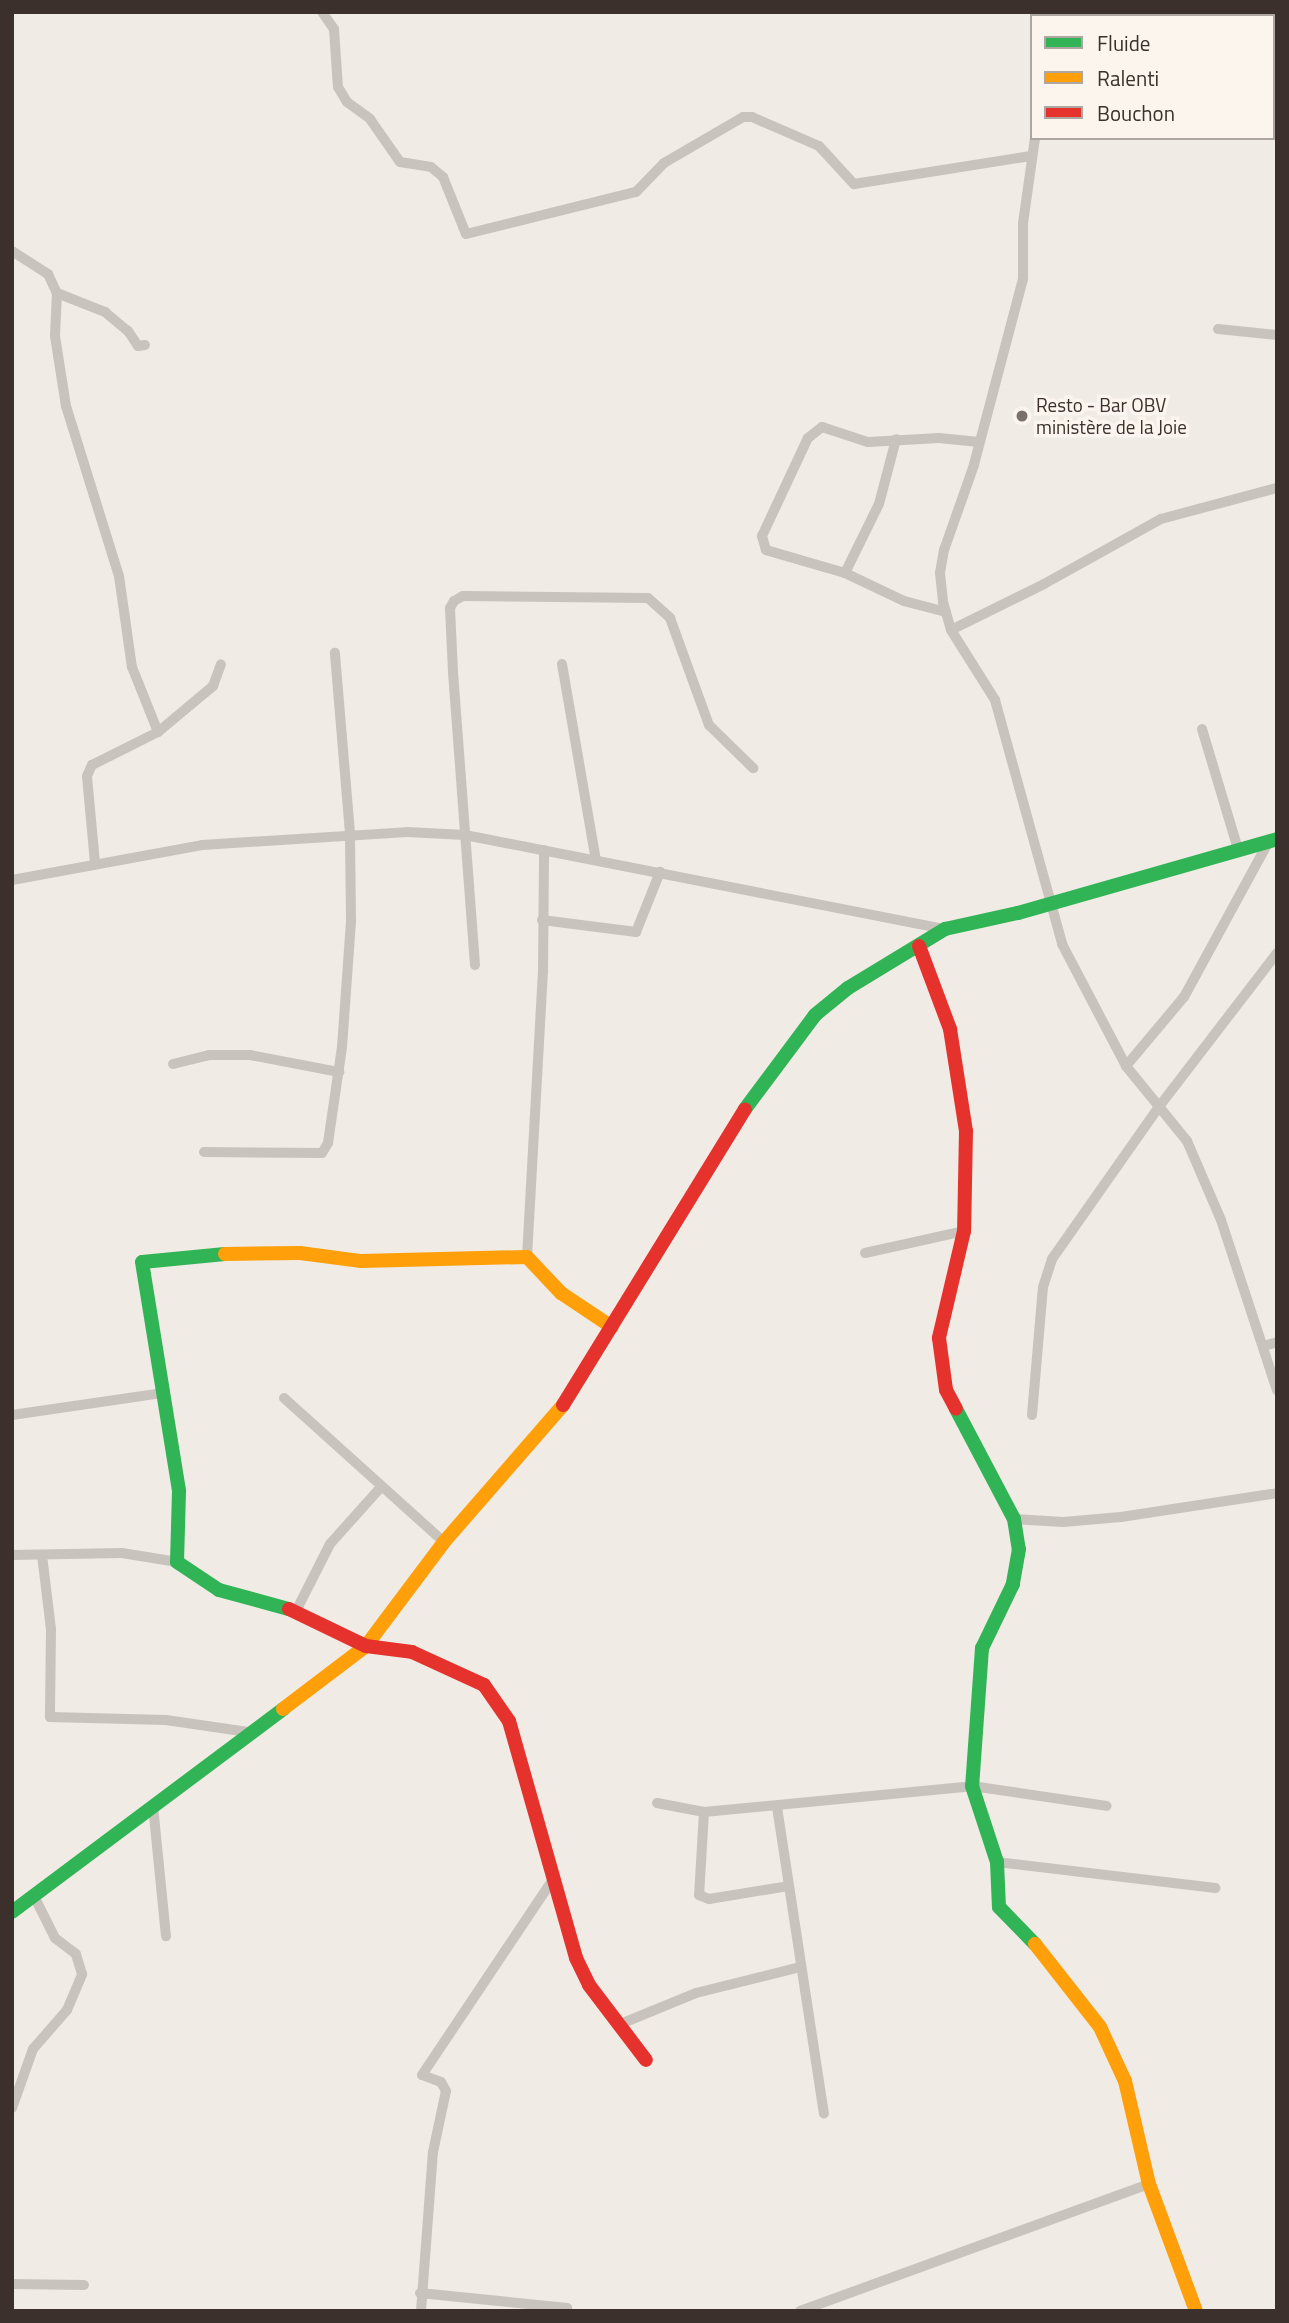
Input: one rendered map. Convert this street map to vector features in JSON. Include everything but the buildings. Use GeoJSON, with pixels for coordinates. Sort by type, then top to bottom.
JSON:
{"type":"FeatureCollection","features":[{"type":"Feature","properties":{"kind":"street"},"geometry":{"type":"LineString","coordinates":[[322,12],[334,29],[338,87],[357,111],[370,119],[400,162],[430,167],[443,177],[466,234],[636,192],[664,163],[743,117],[752,117],[819,146],[854,184],[1031,156]]}},
{"type":"Feature","properties":{"kind":"street"},"geometry":{"type":"LineString","coordinates":[[1035,140],[1023,223],[1023,279],[979,442],[941,561],[946,612],[951,630],[995,700],[1062,944],[1126,1066],[1188,1141],[1221,1220],[1277,1390]]}},
{"type":"Feature","properties":{"kind":"street"},"geometry":{"type":"LineString","coordinates":[[12,251],[48,274],[57,293],[55,336],[66,406],[119,576],[132,667],[158,732]]}},
{"type":"Feature","properties":{"kind":"street"},"geometry":{"type":"LineString","coordinates":[[57,293],[105,312],[120,322],[138,346],[145,345]]}},
{"type":"Feature","properties":{"kind":"street"},"geometry":{"type":"LineString","coordinates":[[1218,329],[1277,335]]}},
{"type":"Feature","properties":{"kind":"street"},"geometry":{"type":"LineString","coordinates":[[946,612],[904,601],[845,573],[766,550],[762,536],[814,431],[822,427],[869,442],[896,439],[979,442]]}},
{"type":"Feature","properties":{"kind":"street"},"geometry":{"type":"LineString","coordinates":[[845,573],[879,504],[896,439]]}},
{"type":"Feature","properties":{"kind":"street"},"geometry":{"type":"LineString","coordinates":[[951,630],[1161,519],[1277,488]]}},
{"type":"Feature","properties":{"kind":"street"},"geometry":{"type":"LineString","coordinates":[[475,965],[450,608],[463,596],[648,598],[670,618],[709,725],[753,768]]}},
{"type":"Feature","properties":{"kind":"street"},"geometry":{"type":"LineString","coordinates":[[204,1152],[322,1153],[328,1143],[339,1072],[351,920],[350,833],[335,653]]}},
{"type":"Feature","properties":{"kind":"street"},"geometry":{"type":"LineString","coordinates":[[94,863],[87,776],[92,765],[158,732],[213,686],[221,664]]}},
{"type":"Feature","properties":{"kind":"street"},"geometry":{"type":"LineString","coordinates":[[562,664],[596,860]]}},
{"type":"Feature","properties":{"kind":"street"},"geometry":{"type":"LineString","coordinates":[[1202,729],[1238,849]]}},
{"type":"Feature","properties":{"kind":"street"},"geometry":{"type":"LineString","coordinates":[[12,880],[202,845],[350,833],[465,835],[945,929]]}},
{"type":"Feature","properties":{"kind":"street"},"geometry":{"type":"LineString","coordinates":[[1126,1066],[1184,997],[1275,840]]}},
{"type":"Feature","properties":{"kind":"street"},"geometry":{"type":"LineString","coordinates":[[12,1913],[248,1732],[366,1646],[444,1542],[537,1440],[584,1377],[612,1327],[780,1056],[815,1015],[848,988],[945,929],[1050,904],[1275,840]]}},
{"type":"Feature","properties":{"kind":"street"},"geometry":{"type":"LineString","coordinates":[[544,850],[527,1257],[561,1293],[612,1327]]}},
{"type":"Feature","properties":{"kind":"street"},"geometry":{"type":"LineString","coordinates":[[542,920],[636,932],[660,872]]}},
{"type":"Feature","properties":{"kind":"street"},"geometry":{"type":"LineString","coordinates":[[919,946],[950,1029],[961,1082],[968,1184],[964,1231],[939,1338],[939,1360],[946,1390],[1014,1518],[1018,1566],[982,1648],[972,1786],[997,1862],[999,1907],[1005,1918],[1058,1968],[1100,2027],[1125,2081],[1149,2184],[1196,2311]]}},
{"type":"Feature","properties":{"kind":"street"},"geometry":{"type":"LineString","coordinates":[[1032,1415],[1042,1287],[1052,1259],[1158,1108],[1277,953]]}},
{"type":"Feature","properties":{"kind":"street"},"geometry":{"type":"LineString","coordinates":[[173,1064],[209,1055],[250,1055],[339,1072]]}},
{"type":"Feature","properties":{"kind":"street"},"geometry":{"type":"LineString","coordinates":[[865,1253],[964,1231]]}},
{"type":"Feature","properties":{"kind":"street"},"geometry":{"type":"LineString","coordinates":[[177,1562],[179,1491],[142,1262],[246,1253],[300,1253],[361,1261],[527,1257]]}},
{"type":"Feature","properties":{"kind":"street"},"geometry":{"type":"LineString","coordinates":[[1264,1346],[1277,1342]]}},
{"type":"Feature","properties":{"kind":"street"},"geometry":{"type":"LineString","coordinates":[[12,1415],[163,1393]]}},
{"type":"Feature","properties":{"kind":"street"},"geometry":{"type":"LineString","coordinates":[[284,1398],[444,1542]]}},
{"type":"Feature","properties":{"kind":"street"},"geometry":{"type":"LineString","coordinates":[[296,1611],[330,1544],[381,1487]]}},
{"type":"Feature","properties":{"kind":"street"},"geometry":{"type":"LineString","coordinates":[[1014,1518],[1063,1522],[1121,1517],[1277,1493]]}},
{"type":"Feature","properties":{"kind":"street"},"geometry":{"type":"LineString","coordinates":[[12,1555],[122,1553],[177,1562],[219,1590],[296,1611],[366,1646],[412,1652],[484,1685],[501,1705],[509,1721],[552,1881],[583,1974],[646,2060]]}},
{"type":"Feature","properties":{"kind":"street"},"geometry":{"type":"LineString","coordinates":[[42,1555],[51,1629],[50,1717],[166,1720],[248,1732]]}},
{"type":"Feature","properties":{"kind":"street"},"geometry":{"type":"LineString","coordinates":[[657,1803],[704,1812],[972,1786],[1107,1805]]}},
{"type":"Feature","properties":{"kind":"street"},"geometry":{"type":"LineString","coordinates":[[153,1806],[166,1936]]}},
{"type":"Feature","properties":{"kind":"street"},"geometry":{"type":"LineString","coordinates":[[777,1807],[824,2113]]}},
{"type":"Feature","properties":{"kind":"street"},"geometry":{"type":"LineString","coordinates":[[704,1812],[699,1895],[709,1899],[788,1886]]}},
{"type":"Feature","properties":{"kind":"street"},"geometry":{"type":"LineString","coordinates":[[997,1862],[1215,1888]]}},
{"type":"Feature","properties":{"kind":"street"},"geometry":{"type":"LineString","coordinates":[[421,2311],[420,2293],[433,2152],[446,2091],[441,2082],[422,2075],[552,1881]]}},
{"type":"Feature","properties":{"kind":"street"},"geometry":{"type":"LineString","coordinates":[[12,2108],[33,2049],[66,2010],[82,1974],[76,1954],[55,1938],[35,1898]]}},
{"type":"Feature","properties":{"kind":"street"},"geometry":{"type":"LineString","coordinates":[[618,2025],[696,1993],[800,1967]]}},
{"type":"Feature","properties":{"kind":"street"},"geometry":{"type":"LineString","coordinates":[[800,2311],[1149,2184]]}},
{"type":"Feature","properties":{"kind":"street"},"geometry":{"type":"LineString","coordinates":[[12,2284],[85,2285]]}},
{"type":"Feature","properties":{"kind":"street"},"geometry":{"type":"LineString","coordinates":[[420,2293],[567,2308]]}},
{"type":"Feature","properties":{"kind":"traffic: fast"},"geometry":{"type":"LineString","coordinates":[[745,1109],[815,1015],[848,988],[945,929],[1018,913],[1277,839]]}},
{"type":"Feature","properties":{"kind":"traffic: fast"},"geometry":{"type":"LineString","coordinates":[[225,1254],[142,1262],[179,1491],[177,1562],[219,1590],[289,1609]]}},
{"type":"Feature","properties":{"kind":"traffic: fast"},"geometry":{"type":"LineString","coordinates":[[956,1409],[1014,1519],[1019,1549],[1013,1584],[982,1648],[972,1786],[997,1862],[999,1907],[1035,1944]]}},
{"type":"Feature","properties":{"kind":"traffic: fast"},"geometry":{"type":"LineString","coordinates":[[12,1912],[283,1709]]}},
{"type":"Feature","properties":{"kind":"traffic: slow"},"geometry":{"type":"LineString","coordinates":[[225,1254],[300,1253],[361,1261],[527,1257],[561,1293],[612,1327]]}},
{"type":"Feature","properties":{"kind":"traffic: slow"},"geometry":{"type":"LineString","coordinates":[[283,1709],[366,1646],[444,1542],[563,1405]]}},
{"type":"Feature","properties":{"kind":"traffic: slow"},"geometry":{"type":"LineString","coordinates":[[1035,1944],[1100,2027],[1125,2081],[1149,2184],[1196,2311]]}},
{"type":"Feature","properties":{"kind":"traffic: jam"},"geometry":{"type":"LineString","coordinates":[[919,946],[950,1029],[966,1131],[964,1231],[939,1338],[946,1390],[956,1409]]}},
{"type":"Feature","properties":{"kind":"traffic: jam"},"geometry":{"type":"LineString","coordinates":[[563,1405],[745,1109]]}},
{"type":"Feature","properties":{"kind":"traffic: jam"},"geometry":{"type":"LineString","coordinates":[[289,1609],[366,1646],[412,1652],[484,1685],[509,1721],[576,1958],[589,1985],[646,2060]]}},
{"type":"Feature","properties":{"kind":"place","name":"Resto - Bar OBV ministère de la Joie"},"geometry":{"type":"Point","coordinates":[1022,416]}}]}
